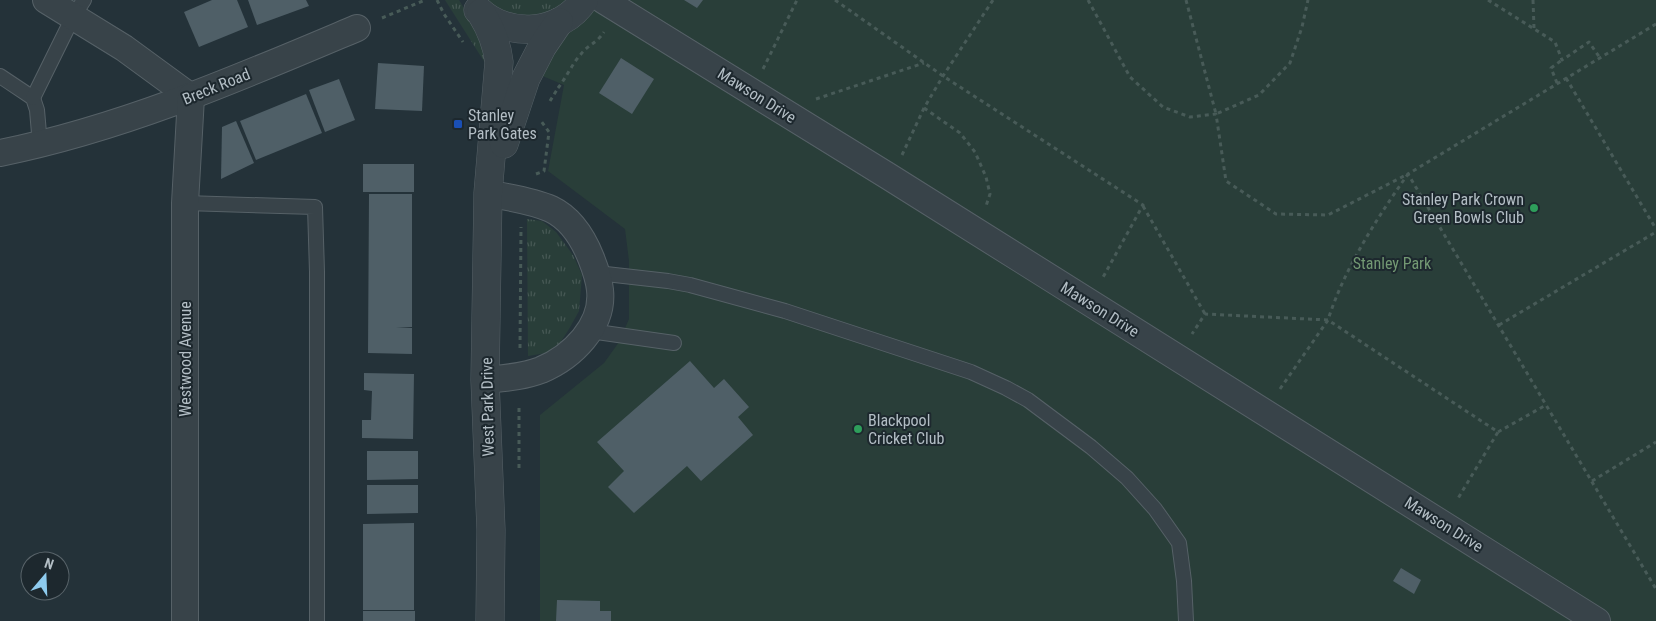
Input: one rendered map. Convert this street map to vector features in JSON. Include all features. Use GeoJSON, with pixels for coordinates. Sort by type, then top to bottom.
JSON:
{"type":"FeatureCollection","features":[{"type":"Feature","properties":{"kind":"street"},"geometry":{"type":"LineString","coordinates":[[46,0],[78,9],[124,48],[191,97]]}},
{"type":"Feature","properties":{"kind":"street"},"geometry":{"type":"LineString","coordinates":[[475,6],[505,26],[533,30],[559,22],[571,14],[584,0]]}},
{"type":"Feature","properties":{"kind":"street","name":"Mawson Drive"},"geometry":{"type":"LineString","coordinates":[[602,0],[897,182],[1597,621]]}},
{"type":"Feature","properties":{"kind":"street","name":"West Park Drive"},"geometry":{"type":"LineString","coordinates":[[475,6],[491,30],[497,46],[499,62],[488,193],[485,380],[491,530],[490,621]]}},
{"type":"Feature","properties":{"kind":"street","name":"West Park Drive"},"geometry":{"type":"LineString","coordinates":[[488,193],[526,78],[542,47],[559,22]]}},
{"type":"Feature","properties":{"kind":"street","name":"Breck Road"},"geometry":{"type":"LineString","coordinates":[[0,153],[40,145],[191,97],[357,28]]}},
{"type":"Feature","properties":{"kind":"street","name":"Westwood Avenue"},"geometry":{"type":"LineString","coordinates":[[184,621],[185,203],[191,97]]}},
{"type":"Feature","properties":{"kind":"street"},"geometry":{"type":"LineString","coordinates":[[485,380],[520,377],[542,370],[563,358],[590,331],[598,314],[601,292],[597,273],[587,248],[575,228],[552,210],[525,200],[488,193]]}},
{"type":"Feature","properties":{"kind":"lane"},"geometry":{"type":"LineString","coordinates":[[33,98],[78,9]]}},
{"type":"Feature","properties":{"kind":"lane"},"geometry":{"type":"LineString","coordinates":[[0,76],[33,98],[37,110],[40,145]]}},
{"type":"Feature","properties":{"kind":"lane"},"geometry":{"type":"LineString","coordinates":[[185,203],[315,207],[317,272],[317,621]]}},
{"type":"Feature","properties":{"kind":"lane"},"geometry":{"type":"LineString","coordinates":[[597,273],[690,285],[785,311],[971,372],[1028,400],[1091,447],[1127,478],[1155,509],[1179,543],[1184,581],[1186,621]]}},
{"type":"Feature","properties":{"kind":"lane"},"geometry":{"type":"LineString","coordinates":[[590,331],[674,343]]}},
{"type":"Feature","properties":{"kind":"path"},"geometry":{"type":"LineString","coordinates":[[357,28],[425,0]]}},
{"type":"Feature","properties":{"kind":"path"},"geometry":{"type":"LineString","coordinates":[[437,0],[463,43]]}},
{"type":"Feature","properties":{"kind":"path"},"geometry":{"type":"LineString","coordinates":[[763,69],[797,0]]}},
{"type":"Feature","properties":{"kind":"path"},"geometry":{"type":"LineString","coordinates":[[835,0],[943,76],[1143,205],[1205,314]]}},
{"type":"Feature","properties":{"kind":"path"},"geometry":{"type":"LineString","coordinates":[[902,154],[924,108],[993,0]]}},
{"type":"Feature","properties":{"kind":"path"},"geometry":{"type":"LineString","coordinates":[[1088,0],[1130,77],[1163,107],[1190,117],[1216,114],[1259,95],[1290,63],[1308,0]]}},
{"type":"Feature","properties":{"kind":"path"},"geometry":{"type":"LineString","coordinates":[[1186,0],[1216,114],[1226,181],[1276,214],[1328,215],[1408,174],[1656,24]]}},
{"type":"Feature","properties":{"kind":"path"},"geometry":{"type":"LineString","coordinates":[[1488,0],[1555,42],[1562,60]]}},
{"type":"Feature","properties":{"kind":"path"},"geometry":{"type":"LineString","coordinates":[[1533,0],[1534,28]]}},
{"type":"Feature","properties":{"kind":"path"},"geometry":{"type":"LineString","coordinates":[[1558,83],[1551,68],[1589,42],[1600,58]]}},
{"type":"Feature","properties":{"kind":"path"},"geometry":{"type":"LineString","coordinates":[[813,100],[924,63]]}},
{"type":"Feature","properties":{"kind":"path"},"geometry":{"type":"LineString","coordinates":[[1499,325],[1656,231],[1566,78]]}},
{"type":"Feature","properties":{"kind":"path"},"geometry":{"type":"LineString","coordinates":[[924,108],[960,133],[975,152],[986,177],[990,194],[985,209]]}},
{"type":"Feature","properties":{"kind":"path"},"geometry":{"type":"LineString","coordinates":[[1280,389],[1328,320],[1335,297],[1379,215],[1408,174]]}},
{"type":"Feature","properties":{"kind":"path"},"geometry":{"type":"LineString","coordinates":[[1408,174],[1656,588]]}},
{"type":"Feature","properties":{"kind":"path"},"geometry":{"type":"LineString","coordinates":[[1101,280],[1143,205]]}},
{"type":"Feature","properties":{"kind":"path"},"geometry":{"type":"LineString","coordinates":[[1205,314],[1328,320],[1498,432]]}},
{"type":"Feature","properties":{"kind":"path"},"geometry":{"type":"LineString","coordinates":[[1191,334],[1205,314]]}},
{"type":"Feature","properties":{"kind":"path"},"geometry":{"type":"LineString","coordinates":[[1457,500],[1498,432],[1546,405]]}},
{"type":"Feature","properties":{"kind":"path"},"geometry":{"type":"LineString","coordinates":[[1592,481],[1656,442]]}},
{"type":"Feature","properties":{"kind":"green space"},"geometry":{"type":"Polygon","coordinates":[[[445,0],[459,0],[482,38],[487,66],[445,0]]]}},
{"type":"Feature","properties":{"kind":"green space"},"geometry":{"type":"Polygon","coordinates":[[[481,0],[570,0],[554,13],[520,20],[481,0]]]}},
{"type":"Feature","properties":{"kind":"green space","name":"Stanley Park"},"geometry":{"type":"Polygon","coordinates":[[[596,0],[1656,0],[1656,621],[540,621],[540,415],[604,363],[619,342],[629,319],[629,261],[625,229],[548,171],[564,85],[540,75],[546,60],[596,0]]]}},
{"type":"Feature","properties":{"kind":"green space"},"geometry":{"type":"Polygon","coordinates":[[[527,219],[542,221],[556,232],[573,255],[582,275],[579,311],[560,343],[546,353],[528,356],[527,219]]]}},
{"type":"Feature","properties":{"kind":"building"},"geometry":{"type":"Polygon","coordinates":[[[212,0],[237,0],[248,27],[199,47],[184,12],[212,0]]]}},
{"type":"Feature","properties":{"kind":"building"},"geometry":{"type":"Polygon","coordinates":[[[248,0],[306,0],[309,6],[257,25],[248,0]]]}},
{"type":"Feature","properties":{"kind":"building"},"geometry":{"type":"Polygon","coordinates":[[[684,0],[703,0],[697,8],[684,0]]]}},
{"type":"Feature","properties":{"kind":"building"},"geometry":{"type":"Polygon","coordinates":[[[621,58],[654,79],[632,114],[599,93],[621,58]]]}},
{"type":"Feature","properties":{"kind":"building"},"geometry":{"type":"Polygon","coordinates":[[[378,63],[424,66],[422,111],[375,109],[378,63]]]}},
{"type":"Feature","properties":{"kind":"building"},"geometry":{"type":"Polygon","coordinates":[[[339,79],[355,120],[325,132],[309,90],[339,79]]]}},
{"type":"Feature","properties":{"kind":"building"},"geometry":{"type":"Polygon","coordinates":[[[306,94],[322,133],[256,160],[240,121],[306,94]]]}},
{"type":"Feature","properties":{"kind":"building"},"geometry":{"type":"Polygon","coordinates":[[[236,121],[254,163],[221,179],[222,127],[236,121]]]}},
{"type":"Feature","properties":{"kind":"building"},"geometry":{"type":"Polygon","coordinates":[[[363,164],[414,164],[414,192],[363,192],[363,164]]]}},
{"type":"Feature","properties":{"kind":"building"},"geometry":{"type":"Polygon","coordinates":[[[369,194],[412,194],[412,327],[396,328],[412,328],[412,354],[368,353],[369,194]]]}},
{"type":"Feature","properties":{"kind":"building"},"geometry":{"type":"Polygon","coordinates":[[[690,361],[714,388],[724,379],[749,407],[738,417],[753,435],[701,481],[687,466],[634,513],[608,487],[624,471],[597,442],[690,361]]]}},
{"type":"Feature","properties":{"kind":"building"},"geometry":{"type":"Polygon","coordinates":[[[364,373],[414,374],[413,439],[362,438],[362,420],[371,420],[372,391],[364,390],[364,373]]]}},
{"type":"Feature","properties":{"kind":"building"},"geometry":{"type":"Polygon","coordinates":[[[367,451],[418,451],[418,479],[367,480],[367,451]]]}},
{"type":"Feature","properties":{"kind":"building"},"geometry":{"type":"Polygon","coordinates":[[[367,485],[418,485],[418,513],[367,514],[367,485]]]}},
{"type":"Feature","properties":{"kind":"building"},"geometry":{"type":"Polygon","coordinates":[[[414,523],[414,610],[363,610],[363,524],[414,523]]]}},
{"type":"Feature","properties":{"kind":"building"},"geometry":{"type":"Polygon","coordinates":[[[1401,568],[1421,580],[1414,594],[1393,581],[1401,568]]]}},
{"type":"Feature","properties":{"kind":"building"},"geometry":{"type":"Polygon","coordinates":[[[557,600],[600,601],[600,611],[611,611],[611,621],[556,621],[557,600]]]}},
{"type":"Feature","properties":{"kind":"building"},"geometry":{"type":"Polygon","coordinates":[[[363,611],[415,611],[415,621],[363,621],[363,611]]]}},
{"type":"Feature","properties":{"kind":"place","name":"Stanley Park Gates"},"geometry":{"type":"Point","coordinates":[458,124]}},
{"type":"Feature","properties":{"kind":"place","name":"Stanley Park Crown Green Bowls Club"},"geometry":{"type":"Point","coordinates":[1534,208]}},
{"type":"Feature","properties":{"kind":"place","name":"Blackpool Cricket Club"},"geometry":{"type":"Point","coordinates":[858,429]}}]}
